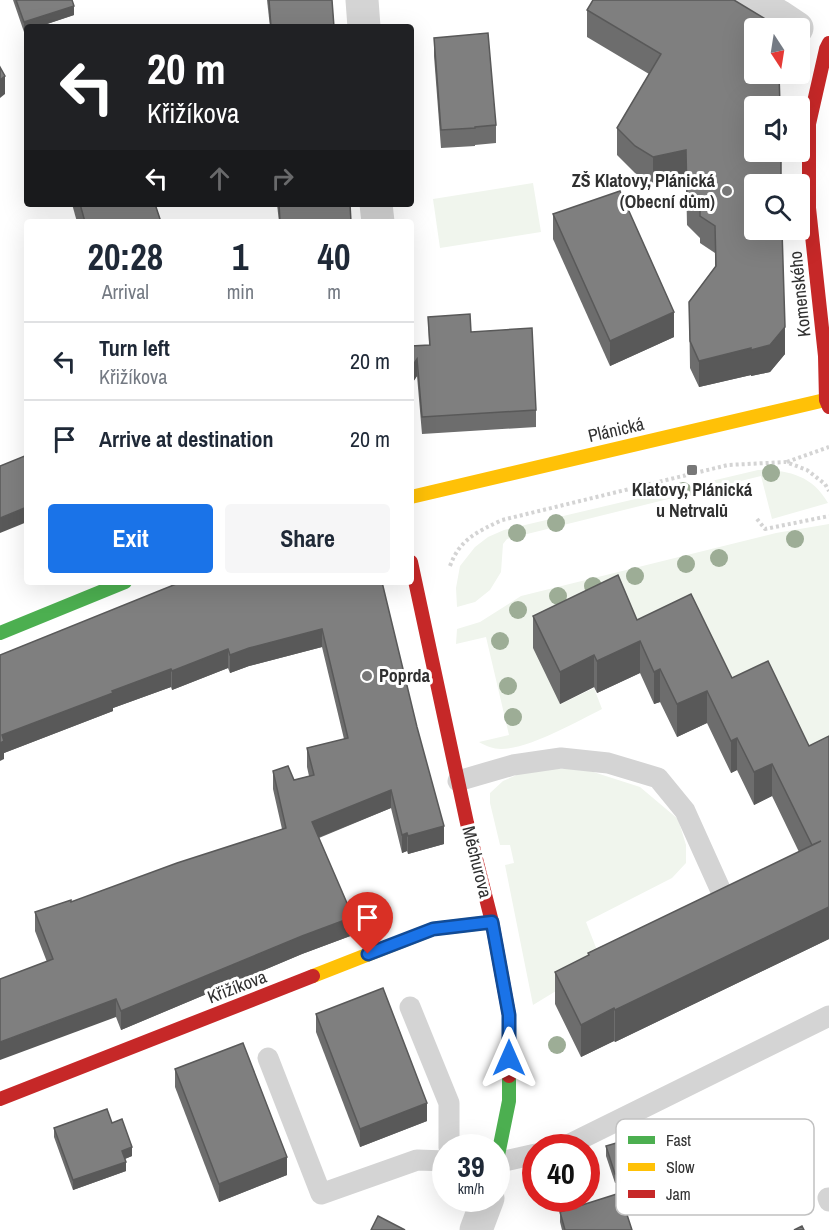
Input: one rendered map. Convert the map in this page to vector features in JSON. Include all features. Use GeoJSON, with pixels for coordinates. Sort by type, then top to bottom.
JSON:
{"type":"FeatureCollection","features":[{"type":"Feature","properties":{"kind":"street"},"geometry":{"type":"LineString","coordinates":[[362,0],[364,24]]}},
{"type":"Feature","properties":{"kind":"street"},"geometry":{"type":"LineString","coordinates":[[751,0],[782,18]]}},
{"type":"Feature","properties":{"kind":"street"},"geometry":{"type":"LineString","coordinates":[[810,36],[828,46]]}},
{"type":"Feature","properties":{"kind":"street","name":"Komenského"},"geometry":{"type":"LineString","coordinates":[[828,46],[809,124],[809,208],[828,402]]}},
{"type":"Feature","properties":{"kind":"street","name":"Plánická"},"geometry":{"type":"LineString","coordinates":[[414,496],[828,402]]}},
{"type":"Feature","properties":{"kind":"street","name":"Měchurova"},"geometry":{"type":"LineString","coordinates":[[414,576],[466,823],[492,922],[509,1015],[509,1101],[503,1134]]}},
{"type":"Feature","properties":{"kind":"street"},"geometry":{"type":"LineString","coordinates":[[0,633],[117,585]]}},
{"type":"Feature","properties":{"kind":"street","name":"Křižíkova"},"geometry":{"type":"LineString","coordinates":[[0,1099],[433,929],[492,922]]}},
{"type":"Feature","properties":{"kind":"street"},"geometry":{"type":"LineString","coordinates":[[476,1230],[483,1212]]}},
{"type":"Feature","properties":{"kind":"lane"},"geometry":{"type":"LineString","coordinates":[[458,781],[513,765],[561,758],[608,763],[658,778],[685,811],[721,891]]}},
{"type":"Feature","properties":{"kind":"lane"},"geometry":{"type":"LineString","coordinates":[[699,900],[741,881]]}},
{"type":"Feature","properties":{"kind":"lane"},"geometry":{"type":"LineString","coordinates":[[410,1007],[449,1103],[449,1134]]}},
{"type":"Feature","properties":{"kind":"lane"},"geometry":{"type":"LineString","coordinates":[[621,1119],[829,1016]]}},
{"type":"Feature","properties":{"kind":"lane"},"geometry":{"type":"LineString","coordinates":[[268,1058],[321,1194],[417,1160],[432,1161]]}},
{"type":"Feature","properties":{"kind":"lane"},"geometry":{"type":"LineString","coordinates":[[590,1134],[616,1121]]}},
{"type":"Feature","properties":{"kind":"path"},"geometry":{"type":"LineString","coordinates":[[447,575],[455,554],[464,542],[479,531],[502,520],[728,465],[786,462],[829,447]]}},
{"type":"Feature","properties":{"kind":"path"},"geometry":{"type":"LineString","coordinates":[[786,462],[807,470],[825,484],[829,491]]}},
{"type":"Feature","properties":{"kind":"path"},"geometry":{"type":"LineString","coordinates":[[757,519],[765,529],[829,516]]}},
{"type":"Feature","properties":{"kind":"shaded area"},"geometry":{"type":"Polygon","coordinates":[[[533,183],[541,232],[440,248],[433,199],[533,183]]]}},
{"type":"Feature","properties":{"kind":"shaded area"},"geometry":{"type":"Polygon","coordinates":[[[758,470],[789,473],[807,480],[815,486],[828,503],[772,519],[761,476],[507,539],[503,544],[501,572],[490,590],[475,602],[457,607],[456,588],[460,566],[475,547],[488,537],[504,530],[758,470]]]}},
{"type":"Feature","properties":{"kind":"shaded area"},"geometry":{"type":"Polygon","coordinates":[[[829,524],[829,769],[732,711],[691,627],[560,704],[594,688],[602,709],[525,745],[498,749],[479,742],[509,735],[486,637],[456,644],[457,629],[480,622],[521,596],[776,533],[829,524]]]}},
{"type":"Feature","properties":{"kind":"shaded area"},"geometry":{"type":"Polygon","coordinates":[[[530,769],[584,769],[640,787],[678,819],[686,845],[686,863],[672,878],[586,922],[602,963],[533,1005],[505,865],[514,863],[510,845],[500,845],[490,803],[490,793],[503,781],[530,769]]]}},
{"type":"Feature","properties":{"kind":"building"},"geometry":{"type":"Polygon","coordinates":[[[16,0],[72,0],[74,6],[24,22],[16,0]]]}},
{"type":"Feature","properties":{"kind":"building"},"geometry":{"type":"Polygon","coordinates":[[[269,0],[332,0],[334,24],[271,24],[269,0]]]}},
{"type":"Feature","properties":{"kind":"building","name":"ZŠ Klatovy, Plánická (Obecní dům)"},"geometry":{"type":"Polygon","coordinates":[[[593,0],[734,0],[764,18],[744,18],[744,84],[779,84],[780,96],[744,96],[744,162],[781,162],[781,174],[744,174],[744,240],[782,240],[785,327],[770,345],[699,361],[690,341],[689,302],[716,266],[715,226],[700,216],[700,211],[687,198],[686,150],[653,157],[635,146],[617,128],[661,54],[587,10],[593,0]]]}},
{"type":"Feature","properties":{"kind":"building"},"geometry":{"type":"Polygon","coordinates":[[[488,33],[496,125],[441,130],[434,38],[488,33]]]}},
{"type":"Feature","properties":{"kind":"building"},"geometry":{"type":"Polygon","coordinates":[[[0,67],[5,76],[0,80],[0,67]]]}},
{"type":"Feature","properties":{"kind":"building"},"geometry":{"type":"Polygon","coordinates":[[[620,191],[674,312],[610,341],[553,214],[620,191]]]}},
{"type":"Feature","properties":{"kind":"building"},"geometry":{"type":"Polygon","coordinates":[[[81,207],[156,207],[160,219],[84,219],[81,207]]]}},
{"type":"Feature","properties":{"kind":"building"},"geometry":{"type":"Polygon","coordinates":[[[279,207],[350,207],[351,219],[280,219],[279,207]]]}},
{"type":"Feature","properties":{"kind":"building"},"geometry":{"type":"Polygon","coordinates":[[[470,314],[471,332],[532,328],[536,410],[422,417],[417,359],[414,364],[414,346],[430,345],[428,317],[470,314]]]}},
{"type":"Feature","properties":{"kind":"building"},"geometry":{"type":"Polygon","coordinates":[[[24,456],[24,508],[0,518],[0,466],[24,456]]]}},
{"type":"Feature","properties":{"kind":"building"},"geometry":{"type":"Polygon","coordinates":[[[618,575],[637,620],[691,594],[732,678],[768,661],[809,746],[829,736],[829,907],[581,1025],[555,972],[589,955],[588,953],[821,841],[812,845],[772,764],[754,772],[737,738],[731,741],[707,691],[677,704],[660,669],[654,672],[640,641],[597,661],[594,655],[560,672],[533,616],[618,575]]]}},
{"type":"Feature","properties":{"kind":"building"},"geometry":{"type":"Polygon","coordinates":[[[174,585],[383,585],[444,826],[408,836],[407,833],[402,835],[391,790],[312,822],[353,917],[121,1011],[116,999],[0,1042],[0,979],[53,959],[35,912],[71,900],[71,902],[177,863],[286,828],[273,771],[288,766],[294,780],[314,775],[307,748],[348,738],[322,629],[230,655],[228,649],[172,671],[171,669],[2,735],[4,741],[0,743],[0,655],[174,585]]]}},
{"type":"Feature","properties":{"kind":"building"},"geometry":{"type":"Polygon","coordinates":[[[383,988],[427,1103],[360,1129],[316,1014],[383,988]]]}},
{"type":"Feature","properties":{"kind":"building"},"geometry":{"type":"Polygon","coordinates":[[[243,1043],[287,1157],[219,1184],[175,1069],[243,1043]]]}},
{"type":"Feature","properties":{"kind":"building"},"geometry":{"type":"Polygon","coordinates":[[[107,1109],[112,1123],[122,1119],[132,1147],[122,1151],[126,1162],[73,1180],[54,1128],[107,1109]]]}},
{"type":"Feature","properties":{"kind":"building"},"geometry":{"type":"Polygon","coordinates":[[[616,1143],[616,1174],[615,1174],[606,1146],[616,1143]]]}},
{"type":"Feature","properties":{"kind":"building"},"geometry":{"type":"Polygon","coordinates":[[[616,1194],[616,1215],[627,1215],[632,1230],[565,1230],[560,1212],[600,1212],[600,1199],[616,1194]]]}},
{"type":"Feature","properties":{"kind":"building"},"geometry":{"type":"Polygon","coordinates":[[[378,1216],[405,1230],[371,1230],[378,1216]]]}},
{"type":"Feature","properties":{"kind":"traffic: fast"},"geometry":{"type":"LineString","coordinates":[[0,633],[118,585]]}},
{"type":"Feature","properties":{"kind":"traffic: fast"},"geometry":{"type":"LineString","coordinates":[[502,1134],[509,1101],[509,1076]]}},
{"type":"Feature","properties":{"kind":"traffic: slow"},"geometry":{"type":"LineString","coordinates":[[414,496],[829,399]]}},
{"type":"Feature","properties":{"kind":"traffic: slow"},"geometry":{"type":"LineString","coordinates":[[313,976],[433,929],[492,922]]}},
{"type":"Feature","properties":{"kind":"traffic: jam"},"geometry":{"type":"LineString","coordinates":[[829,43],[809,124],[809,208],[825,356],[826,400],[829,407]]}},
{"type":"Feature","properties":{"kind":"traffic: jam"},"geometry":{"type":"LineString","coordinates":[[414,576],[467,823],[492,922],[509,1015],[509,1076]]}},
{"type":"Feature","properties":{"kind":"traffic: jam"},"geometry":{"type":"LineString","coordinates":[[0,1099],[313,976]]}},
{"type":"Feature","properties":{"kind":"place","name":"ZŠ Klatovy, Plánická (Obecní dům)"},"geometry":{"type":"Point","coordinates":[727,191]}},
{"type":"Feature","properties":{"kind":"place","name":"Klatovy, Plánická u Netrvalů"},"geometry":{"type":"Point","coordinates":[692,470]}},
{"type":"Feature","properties":{"kind":"place","name":"Poprda"},"geometry":{"type":"Point","coordinates":[367,676]}},
{"type":"Feature","properties":{"kind":"route"},"geometry":{"type":"LineString","coordinates":[[368,954],[433,929],[492,922],[509,1015],[509,1058]]}}]}
